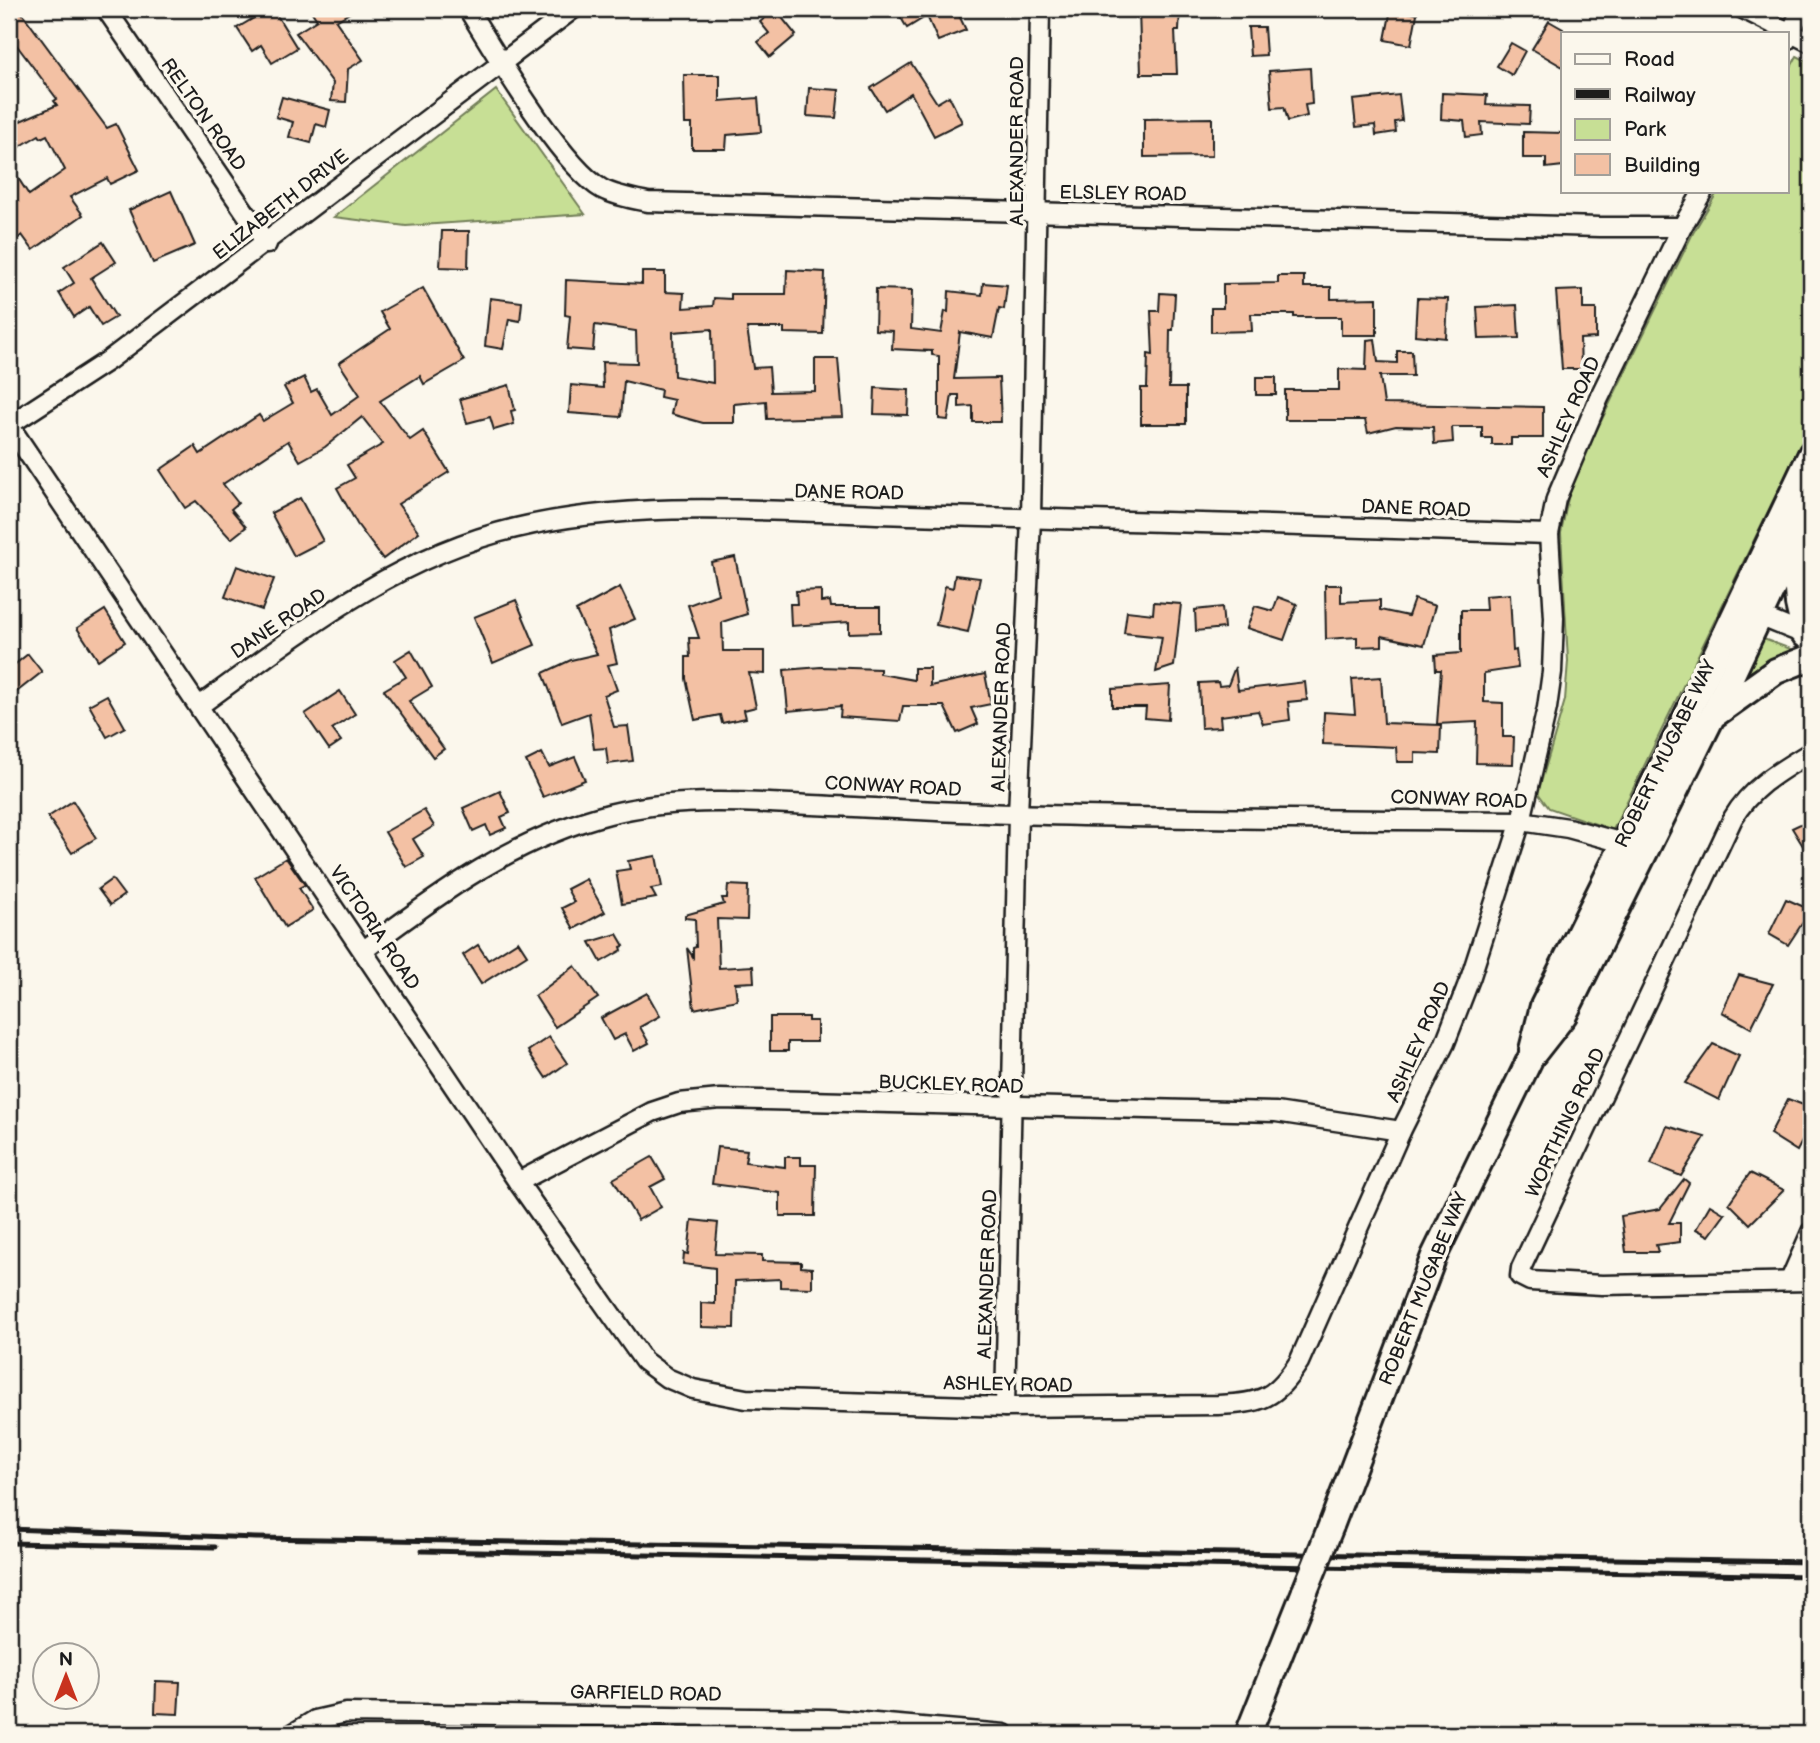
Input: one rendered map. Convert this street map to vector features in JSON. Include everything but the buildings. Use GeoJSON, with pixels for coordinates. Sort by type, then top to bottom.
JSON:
{"type":"FeatureCollection","features":[{"type":"Feature","properties":{"kind":"main road","name":"ROBERT MUGABE WAY"},"geometry":{"type":"LineString","coordinates":[[1248,1734],[1434,1256],[1531,1057],[1564,1015],[1712,717],[1759,616],[1811,454]]}},
{"type":"Feature","properties":{"kind":"main road","name":"ROBERT MUGABE WAY"},"geometry":{"type":"LineString","coordinates":[[1531,1057],[1543,1006],[1713,659],[1783,540],[1811,507]]}},
{"type":"Feature","properties":{"kind":"main road"},"geometry":{"type":"LineString","coordinates":[[1712,717],[1809,643],[1783,540]]}},
{"type":"Feature","properties":{"kind":"street","name":"RELTON ROAD"},"geometry":{"type":"LineString","coordinates":[[106,9],[267,244]]}},
{"type":"Feature","properties":{"kind":"street","name":"ELSLEY ROAD"},"geometry":{"type":"LineString","coordinates":[[468,9],[573,164],[602,189],[621,196],[670,204],[1682,227]]}},
{"type":"Feature","properties":{"kind":"street","name":"ELIZABETH DRIVE"},"geometry":{"type":"LineString","coordinates":[[9,425],[109,360],[267,244],[501,61],[573,9]]}},
{"type":"Feature","properties":{"kind":"street","name":"ALEXANDER ROAD"},"geometry":{"type":"LineString","coordinates":[[1005,1407],[1014,1107],[1018,814],[1031,518],[1040,9]]}},
{"type":"Feature","properties":{"kind":"street"},"geometry":{"type":"LineString","coordinates":[[1743,9],[1781,32]]}},
{"type":"Feature","properties":{"kind":"street"},"geometry":{"type":"LineString","coordinates":[[1802,9],[1789,37],[1811,43]]}},
{"type":"Feature","properties":{"kind":"street","name":"ASHLEY ROAD"},"geometry":{"type":"LineString","coordinates":[[746,1399],[1005,1407],[1252,1404],[1272,1396],[1299,1362],[1401,1131],[1445,1043],[1521,821],[1547,708],[1552,672],[1554,618],[1549,534],[1556,499],[1569,462],[1682,227],[1702,192]]}},
{"type":"Feature","properties":{"kind":"street","name":"VICTORIA ROAD"},"geometry":{"type":"LineString","coordinates":[[9,425],[518,1182],[644,1362],[667,1378],[693,1389],[746,1399]]}},
{"type":"Feature","properties":{"kind":"street","name":"DANE ROAD"},"geometry":{"type":"LineString","coordinates":[[199,706],[310,626],[404,568],[516,528],[624,512],[718,511],[1031,518],[1549,534]]}},
{"type":"Feature","properties":{"kind":"street"},"geometry":{"type":"LineString","coordinates":[[1713,659],[1748,623],[1759,616],[1809,643]]}},
{"type":"Feature","properties":{"kind":"street","name":"WORTHING ROAD"},"geometry":{"type":"LineString","coordinates":[[1811,752],[1762,783],[1745,798],[1733,818],[1521,1268],[1520,1276],[1530,1280],[1602,1285],[1811,1281]]}},
{"type":"Feature","properties":{"kind":"street","name":"CONWAY ROAD"},"geometry":{"type":"LineString","coordinates":[[364,950],[437,896],[496,858],[549,834],[609,814],[663,804],[764,803],[1018,814],[1521,821],[1569,828],[1623,843]]}},
{"type":"Feature","properties":{"kind":"street","name":"BUCKLEY ROAD"},"geometry":{"type":"LineString","coordinates":[[518,1182],[652,1112],[680,1103],[720,1099],[1276,1112],[1401,1131]]}},
{"type":"Feature","properties":{"kind":"street"},"geometry":{"type":"LineString","coordinates":[[1790,1280],[1811,1232]]}},
{"type":"Feature","properties":{"kind":"street","name":"GARFIELD ROAD"},"geometry":{"type":"LineString","coordinates":[[292,1734],[315,1720],[346,1713],[828,1726],[1004,1734]]}},
{"type":"Feature","properties":{"kind":"green space"},"geometry":{"type":"Polygon","coordinates":[[[1797,56],[1811,63],[1811,423],[1613,830],[1549,808],[1538,793],[1565,700],[1568,661],[1561,533],[1568,498],[1583,458],[1693,233],[1717,192],[1788,192],[1788,72],[1797,56]]]}},
{"type":"Feature","properties":{"kind":"green space"},"geometry":{"type":"Polygon","coordinates":[[[496,90],[585,214],[406,226],[334,217],[496,90]]]}},
{"type":"Feature","properties":{"kind":"green space"},"geometry":{"type":"Polygon","coordinates":[[[1758,637],[1799,652],[1727,697],[1758,637]]]}},
{"type":"Feature","properties":{"kind":"railway"},"geometry":{"type":"LineString","coordinates":[[9,1529],[256,1538],[1811,1562]]}},
{"type":"Feature","properties":{"kind":"railway"},"geometry":{"type":"LineString","coordinates":[[9,1543],[215,1547]]}},
{"type":"Feature","properties":{"kind":"railway"},"geometry":{"type":"LineString","coordinates":[[422,1551],[1811,1576]]}}]}
